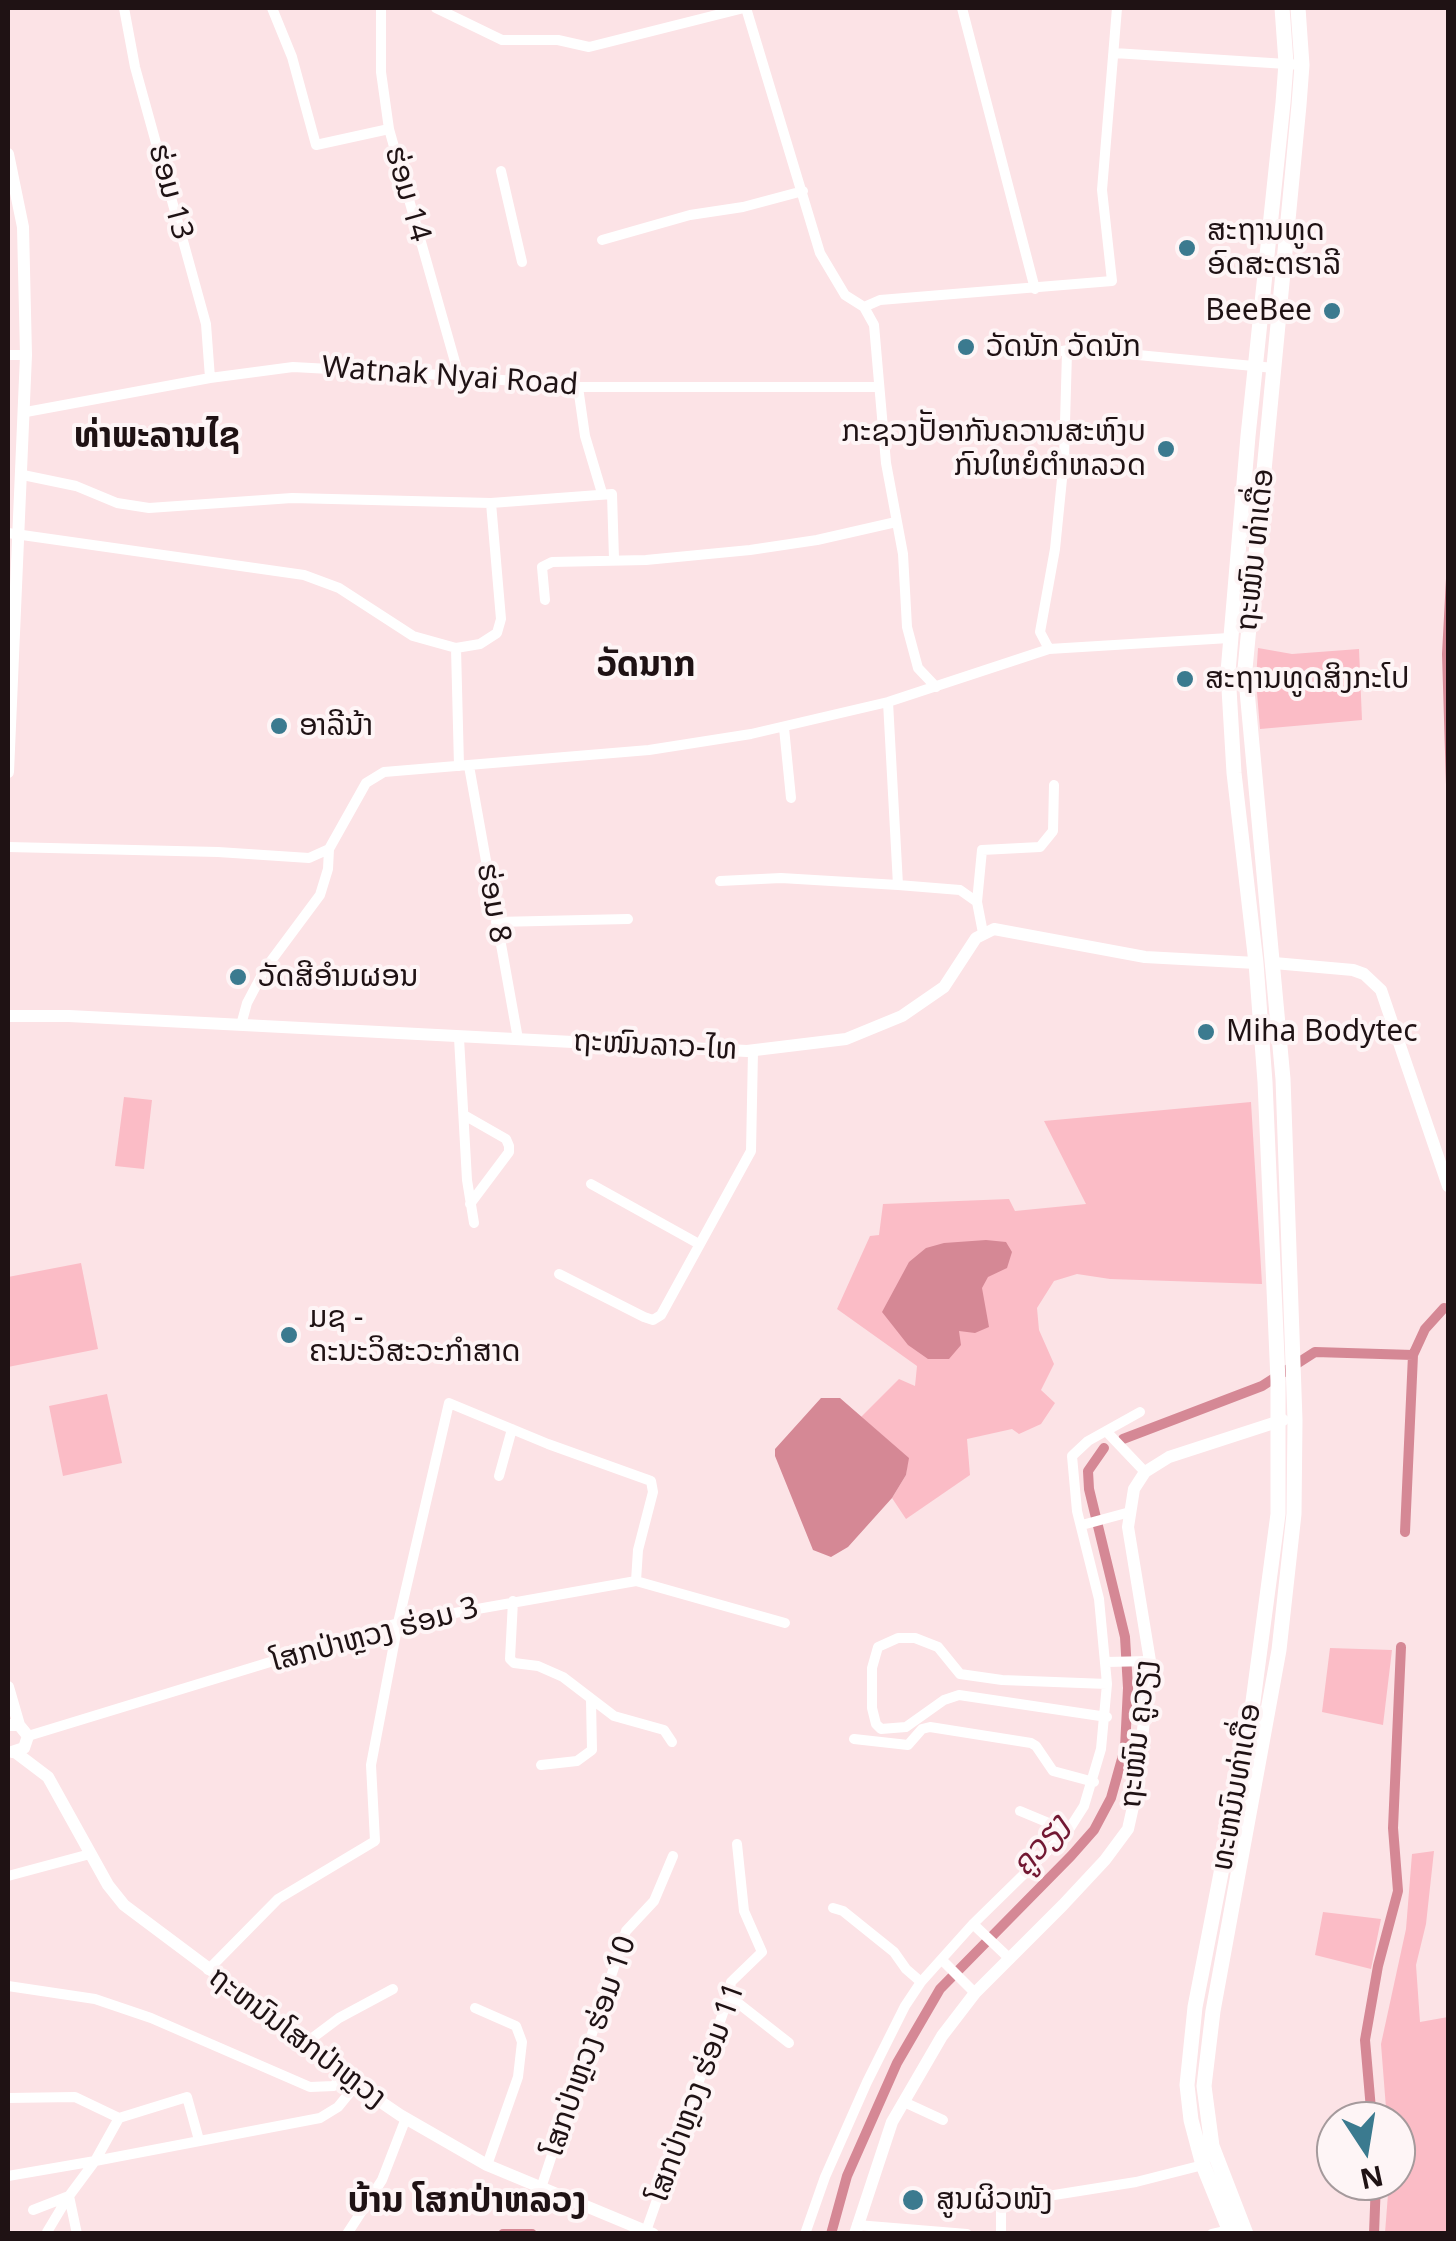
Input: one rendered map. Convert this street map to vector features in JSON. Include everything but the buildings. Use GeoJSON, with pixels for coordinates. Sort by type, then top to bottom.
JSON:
{"type":"FeatureCollection","features":[{"type":"Feature","properties":{"kind":"main road","name":"ຖະໝົນ ທ່າເດື່ອ"},"geometry":{"type":"LineString","coordinates":[[1282,8],[1294,64],[1255,366],[1229,638],[1234,772],[1256,963],[1284,1331]]}},
{"type":"Feature","properties":{"kind":"main road","name":"ຖະໝົນ ທ່າເດື່ອ"},"geometry":{"type":"LineString","coordinates":[[1284,1331],[1284,1079],[1247,708],[1246,639],[1274,368],[1298,8]]}},
{"type":"Feature","properties":{"kind":"main road"},"geometry":{"type":"LineString","coordinates":[[1239,536],[1257,538]]}},
{"type":"Feature","properties":{"kind":"main road"},"geometry":{"type":"LineString","coordinates":[[1229,638],[1246,639]]}},
{"type":"Feature","properties":{"kind":"main road"},"geometry":{"type":"LineString","coordinates":[[1256,963],[1274,962]]}},
{"type":"Feature","properties":{"kind":"main road","name":"ທະຫນົນທ່າເດື່ອ"},"geometry":{"type":"LineString","coordinates":[[1236,2232],[1212,2146],[1204,2086],[1213,2011],[1286,1598],[1294,1514],[1284,1331]]}},
{"type":"Feature","properties":{"kind":"main road","name":"ທະຫນົນທ່າເດື່ອ"},"geometry":{"type":"LineString","coordinates":[[1236,2232],[1203,2165],[1191,2120],[1188,2052],[1250,1724],[1270,1587],[1287,1420]]}},
{"type":"Feature","properties":{"kind":"street","name":"ຮ່ອມ 13"},"geometry":{"type":"LineString","coordinates":[[124,8],[135,67],[206,324],[210,378]]}},
{"type":"Feature","properties":{"kind":"street"},"geometry":{"type":"LineString","coordinates":[[272,8],[292,57],[316,145],[389,129]]}},
{"type":"Feature","properties":{"kind":"street","name":"ຮ່ອມ 14"},"geometry":{"type":"LineString","coordinates":[[381,8],[381,72],[389,129],[460,376]]}},
{"type":"Feature","properties":{"kind":"street"},"geometry":{"type":"LineString","coordinates":[[436,8],[502,40],[558,40],[582,47],[629,39],[745,8],[820,252],[844,295],[864,307],[874,325],[881,350],[879,387],[886,463],[903,554],[907,627],[914,658],[923,676],[936,688]]}},
{"type":"Feature","properties":{"kind":"street"},"geometry":{"type":"LineString","coordinates":[[962,8],[1035,289]]}},
{"type":"Feature","properties":{"kind":"street"},"geometry":{"type":"LineString","coordinates":[[864,307],[880,300],[1112,281],[1102,190],[1117,8]]}},
{"type":"Feature","properties":{"kind":"street"},"geometry":{"type":"LineString","coordinates":[[1114,53],[1294,64]]}},
{"type":"Feature","properties":{"kind":"street"},"geometry":{"type":"LineString","coordinates":[[8,154],[23,227],[26,355],[23,475],[13,533],[8,772]]}},
{"type":"Feature","properties":{"kind":"street"},"geometry":{"type":"LineString","coordinates":[[501,171],[522,262]]}},
{"type":"Feature","properties":{"kind":"street"},"geometry":{"type":"LineString","coordinates":[[602,240],[690,215],[744,207],[804,191]]}},
{"type":"Feature","properties":{"kind":"street"},"geometry":{"type":"LineString","coordinates":[[1048,649],[1040,632],[1064,459],[1064,352],[1076,348],[1274,368]]}},
{"type":"Feature","properties":{"kind":"street"},"geometry":{"type":"LineString","coordinates":[[8,355],[26,355]]}},
{"type":"Feature","properties":{"kind":"street","name":"Watnak Nyai Road"},"geometry":{"type":"LineString","coordinates":[[26,412],[293,367],[578,387],[879,387]]}},
{"type":"Feature","properties":{"kind":"street"},"geometry":{"type":"LineString","coordinates":[[578,387],[585,436],[602,493]]}},
{"type":"Feature","properties":{"kind":"street"},"geometry":{"type":"LineString","coordinates":[[23,475],[149,508],[292,498],[490,503],[612,494],[614,559]]}},
{"type":"Feature","properties":{"kind":"street"},"geometry":{"type":"LineString","coordinates":[[13,533],[304,576],[339,588],[414,636],[456,648],[480,644],[497,632],[502,619],[490,503]]}},
{"type":"Feature","properties":{"kind":"street"},"geometry":{"type":"LineString","coordinates":[[546,600],[542,568],[546,564],[750,550],[896,522]]}},
{"type":"Feature","properties":{"kind":"street"},"geometry":{"type":"LineString","coordinates":[[242,1025],[247,1003],[264,969],[320,895],[329,849],[372,778],[384,772],[649,750],[784,728],[888,702],[1048,649],[1229,638]]}},
{"type":"Feature","properties":{"kind":"street","name":"ຮ່ອມ 8"},"geometry":{"type":"LineString","coordinates":[[456,648],[464,766],[518,1040]]}},
{"type":"Feature","properties":{"kind":"street"},"geometry":{"type":"LineString","coordinates":[[888,702],[898,885]]}},
{"type":"Feature","properties":{"kind":"street"},"geometry":{"type":"LineString","coordinates":[[784,728],[792,798]]}},
{"type":"Feature","properties":{"kind":"street"},"geometry":{"type":"LineString","coordinates":[[1054,785],[1054,831],[1035,849],[982,850],[976,902],[983,933],[1001,930],[1144,957],[1256,963]]}},
{"type":"Feature","properties":{"kind":"street"},"geometry":{"type":"LineString","coordinates":[[8,847],[309,858],[329,849]]}},
{"type":"Feature","properties":{"kind":"street"},"geometry":{"type":"LineString","coordinates":[[720,881],[781,878],[960,890],[976,902]]}},
{"type":"Feature","properties":{"kind":"street"},"geometry":{"type":"LineString","coordinates":[[496,922],[628,919]]}},
{"type":"Feature","properties":{"kind":"street","name":"ຖະໜົນລາວ-ໄທ"},"geometry":{"type":"LineString","coordinates":[[8,1016],[753,1051],[846,1038],[902,1016],[944,987],[983,933]]}},
{"type":"Feature","properties":{"kind":"street"},"geometry":{"type":"LineString","coordinates":[[1274,962],[1353,970],[1364,974],[1381,990],[1448,1186]]}},
{"type":"Feature","properties":{"kind":"street"},"geometry":{"type":"LineString","coordinates":[[459,1038],[474,1223]]}},
{"type":"Feature","properties":{"kind":"street"},"geometry":{"type":"LineString","coordinates":[[558,1274],[652,1320],[661,1315],[751,1151],[753,1051]]}},
{"type":"Feature","properties":{"kind":"street"},"geometry":{"type":"LineString","coordinates":[[464,1116],[506,1139],[509,1146],[509,1152],[470,1204]]}},
{"type":"Feature","properties":{"kind":"street"},"geometry":{"type":"LineString","coordinates":[[590,1184],[698,1244]]}},
{"type":"Feature","properties":{"kind":"street"},"geometry":{"type":"LineString","coordinates":[[208,1970],[278,1900],[375,1841],[371,1764],[398,1622],[449,1403],[651,1481],[653,1492],[638,1550],[636,1581]]}},
{"type":"Feature","properties":{"kind":"street"},"geometry":{"type":"LineString","coordinates":[[805,2234],[825,2177],[893,2027],[922,1982],[1068,1832],[1094,1782],[1107,1716],[1108,1662],[1085,1524],[1077,1512],[1072,1456],[1088,1441],[1140,1412]]}},
{"type":"Feature","properties":{"kind":"street"},"geometry":{"type":"LineString","coordinates":[[1106,1432],[1145,1472],[1169,1458],[1287,1420]]}},
{"type":"Feature","properties":{"kind":"street"},"geometry":{"type":"LineString","coordinates":[[500,1476],[512,1429]]}},
{"type":"Feature","properties":{"kind":"street","name":"ຖະໜົນ ຄູວຽງ"},"geometry":{"type":"LineString","coordinates":[[856,2229],[892,2122],[972,1990],[1105,1860],[1128,1829],[1138,1789],[1143,1662],[1125,1513],[1145,1472]]}},
{"type":"Feature","properties":{"kind":"street"},"geometry":{"type":"LineString","coordinates":[[1085,1524],[1125,1513]]}},
{"type":"Feature","properties":{"kind":"street","name":"ໂສກປ່າຫຼວງ ຮ່ອມ 3"},"geometry":{"type":"LineString","coordinates":[[20,1731],[398,1622],[636,1581],[784,1623]]}},
{"type":"Feature","properties":{"kind":"street"},"geometry":{"type":"LineString","coordinates":[[513,1600],[510,1659],[514,1663],[538,1666],[562,1677],[614,1716],[664,1730],[672,1742]]}},
{"type":"Feature","properties":{"kind":"street"},"geometry":{"type":"LineString","coordinates":[[1107,1716],[959,1695],[944,1700],[906,1727],[881,1728],[872,1708],[872,1668],[878,1648],[898,1638],[915,1638],[938,1646],[960,1674],[1002,1680],[1108,1684]]}},
{"type":"Feature","properties":{"kind":"street"},"geometry":{"type":"LineString","coordinates":[[1108,1662],[1143,1662]]}},
{"type":"Feature","properties":{"kind":"street"},"geometry":{"type":"LineString","coordinates":[[8,1688],[24,1748],[12,1751]]}},
{"type":"Feature","properties":{"kind":"street"},"geometry":{"type":"LineString","coordinates":[[8,1688],[8,1699]]}},
{"type":"Feature","properties":{"kind":"street"},"geometry":{"type":"LineString","coordinates":[[541,1765],[577,1761],[592,1750],[591,1700]]}},
{"type":"Feature","properties":{"kind":"street"},"geometry":{"type":"LineString","coordinates":[[854,1738],[908,1745],[930,1726],[1031,1743],[1053,1770],[1094,1782]]}},
{"type":"Feature","properties":{"kind":"street"},"geometry":{"type":"LineString","coordinates":[[20,1731],[48,1777]]}},
{"type":"Feature","properties":{"kind":"street","name":"ຖະຫນົນໂສກປ່າຫຼວງ"},"geometry":{"type":"LineString","coordinates":[[12,1751],[48,1777],[108,1886],[124,1905],[307,2042],[356,2085],[488,2165],[649,2232]]}},
{"type":"Feature","properties":{"kind":"street"},"geometry":{"type":"LineString","coordinates":[[1020,1811],[1068,1832]]}},
{"type":"Feature","properties":{"kind":"street","name":"ໂສກປ່າຫຼວງ ຮ່ອມ 11"},"geometry":{"type":"LineString","coordinates":[[649,2232],[733,1979],[762,1952],[744,1911],[737,1844]]}},
{"type":"Feature","properties":{"kind":"street"},"geometry":{"type":"LineString","coordinates":[[8,1876],[90,1854]]}},
{"type":"Feature","properties":{"kind":"street","name":"ໂສກປ່າຫຼວງ ຮ່ອມ 10"},"geometry":{"type":"LineString","coordinates":[[542,2188],[626,1931],[654,1901],[673,1856]]}},
{"type":"Feature","properties":{"kind":"street"},"geometry":{"type":"LineString","coordinates":[[832,1908],[843,1911],[894,1952],[922,1982]]}},
{"type":"Feature","properties":{"kind":"street"},"geometry":{"type":"LineString","coordinates":[[975,1926],[1008,1957]]}},
{"type":"Feature","properties":{"kind":"street"},"geometry":{"type":"LineString","coordinates":[[945,1962],[972,1990]]}},
{"type":"Feature","properties":{"kind":"street"},"geometry":{"type":"LineString","coordinates":[[8,1986],[95,1999],[151,2018],[310,2087],[334,2086],[343,2074]]}},
{"type":"Feature","properties":{"kind":"street"},"geometry":{"type":"LineString","coordinates":[[307,2042],[340,2018],[393,1990]]}},
{"type":"Feature","properties":{"kind":"street"},"geometry":{"type":"LineString","coordinates":[[729,1996],[789,2043]]}},
{"type":"Feature","properties":{"kind":"street"},"geometry":{"type":"LineString","coordinates":[[475,2008],[516,2026],[522,2042],[518,2077],[488,2165]]}},
{"type":"Feature","properties":{"kind":"street"},"geometry":{"type":"LineString","coordinates":[[8,2176],[320,2118],[338,2107],[356,2085]]}},
{"type":"Feature","properties":{"kind":"street"},"geometry":{"type":"LineString","coordinates":[[8,2098],[74,2097],[120,2118],[186,2097],[199,2140]]}},
{"type":"Feature","properties":{"kind":"street"},"geometry":{"type":"LineString","coordinates":[[904,2102],[943,2120]]}},
{"type":"Feature","properties":{"kind":"street"},"geometry":{"type":"LineString","coordinates":[[47,2232],[120,2118]]}},
{"type":"Feature","properties":{"kind":"street"},"geometry":{"type":"LineString","coordinates":[[347,2234],[382,2180],[406,2118]]}},
{"type":"Feature","properties":{"kind":"street"},"geometry":{"type":"LineString","coordinates":[[1001,2234],[1001,2210],[1010,2202],[1136,2182],[1203,2165]]}},
{"type":"Feature","properties":{"kind":"street"},"geometry":{"type":"LineString","coordinates":[[33,2210],[69,2196]]}},
{"type":"Feature","properties":{"kind":"street"},"geometry":{"type":"LineString","coordinates":[[69,2196],[77,2234]]}},
{"type":"Feature","properties":{"kind":"street"},"geometry":{"type":"LineString","coordinates":[[856,2229],[968,2234]]}},
{"type":"Feature","properties":{"kind":"street"},"geometry":{"type":"LineString","coordinates":[[1212,2234],[1236,2232]]}},
{"type":"Feature","properties":{"kind":"shaded area"},"geometry":{"type":"Polygon","coordinates":[[[1448,541],[1448,850],[1442,654],[1448,541]]]}},
{"type":"Feature","properties":{"kind":"shaded area"},"geometry":{"type":"Polygon","coordinates":[[[1258,648],[1292,654],[1359,649],[1362,720],[1260,729],[1258,648]]]}},
{"type":"Feature","properties":{"kind":"shaded area"},"geometry":{"type":"Polygon","coordinates":[[[124,1097],[152,1100],[144,1169],[115,1166],[124,1097]]]}},
{"type":"Feature","properties":{"kind":"shaded area"},"geometry":{"type":"Polygon","coordinates":[[[1251,1102],[1262,1284],[1110,1279],[1077,1274],[1054,1281],[1037,1308],[1039,1330],[1054,1364],[1041,1390],[1055,1403],[1041,1424],[1019,1434],[1012,1429],[967,1439],[970,1475],[906,1519],[892,1498],[906,1475],[908,1458],[861,1417],[899,1379],[915,1386],[917,1366],[837,1309],[870,1236],[879,1235],[883,1204],[1009,1199],[1015,1211],[1086,1204],[1044,1121],[1251,1102]]]}},
{"type":"Feature","properties":{"kind":"shaded area"},"geometry":{"type":"Polygon","coordinates":[[[986,1240],[1006,1242],[1012,1252],[1007,1268],[988,1277],[982,1288],[989,1327],[975,1333],[959,1331],[961,1345],[949,1359],[928,1359],[908,1345],[882,1312],[909,1262],[926,1248],[986,1240]]]}},
{"type":"Feature","properties":{"kind":"shaded area"},"geometry":{"type":"Polygon","coordinates":[[[81,1263],[98,1349],[8,1367],[8,1277],[81,1263]]]}},
{"type":"Feature","properties":{"kind":"shaded area"},"geometry":{"type":"Polygon","coordinates":[[[107,1394],[122,1463],[63,1476],[49,1406],[107,1394]]]}},
{"type":"Feature","properties":{"kind":"shaded area"},"geometry":{"type":"Polygon","coordinates":[[[821,1398],[840,1398],[909,1458],[906,1475],[892,1498],[848,1547],[831,1557],[813,1550],[775,1456],[775,1449],[821,1398]]]}},
{"type":"Feature","properties":{"kind":"shaded area"},"geometry":{"type":"Polygon","coordinates":[[[1330,1648],[1392,1650],[1383,1725],[1322,1712],[1330,1648]]]}},
{"type":"Feature","properties":{"kind":"shaded area"},"geometry":{"type":"Polygon","coordinates":[[[1434,1851],[1426,1924],[1416,1965],[1420,2022],[1448,2017],[1448,2233],[1385,2233],[1387,2201],[1416,2201],[1416,2101],[1385,2101],[1381,2044],[1406,1929],[1412,1854],[1434,1851]]]}},
{"type":"Feature","properties":{"kind":"shaded area"},"geometry":{"type":"Polygon","coordinates":[[[1323,1912],[1381,1919],[1371,1969],[1315,1955],[1323,1912]]]}},
{"type":"Feature","properties":{"kind":"waterway"},"geometry":{"type":"LineString","coordinates":[[1405,1532],[1413,1355],[1425,1329],[1444,1308]]}},
{"type":"Feature","properties":{"kind":"waterway","name":"ຄູວຽງ"},"geometry":{"type":"LineString","coordinates":[[1123,1439],[1262,1386],[1315,1352],[1413,1355]]}},
{"type":"Feature","properties":{"kind":"waterway","name":"ຄູວຽງ"},"geometry":{"type":"LineString","coordinates":[[831,2234],[847,2176],[897,2063],[940,1989],[1071,1856],[1094,1830],[1111,1798],[1125,1748],[1128,1688],[1125,1637],[1089,1489],[1088,1471],[1104,1448]]}},
{"type":"Feature","properties":{"kind":"waterway"},"geometry":{"type":"LineString","coordinates":[[1370,2101],[1365,2040],[1378,1966],[1398,1891],[1393,1828],[1401,1647]]}},
{"type":"Feature","properties":{"kind":"waterway"},"geometry":{"type":"LineString","coordinates":[[1374,2234],[1375,2201]]}},
{"type":"Feature","properties":{"kind":"waterway"},"geometry":{"type":"LineString","coordinates":[[503,2234],[532,2234]]}},
{"type":"Feature","properties":{"kind":"place","name":"ສະຖານທູດ ອົດສະຕຮາລີ"},"geometry":{"type":"Point","coordinates":[1187,248]}},
{"type":"Feature","properties":{"kind":"place","name":"BeeBee"},"geometry":{"type":"Point","coordinates":[1332,311]}},
{"type":"Feature","properties":{"kind":"place","name":"ວັດນັກ ວັດນັກ"},"geometry":{"type":"Point","coordinates":[966,347]}},
{"type":"Feature","properties":{"kind":"place","name":"ກະຊວງປັັອາກັນຄວານສະຫົງບ ກົນໃຫຍໍຕຳຫລວດ"},"geometry":{"type":"Point","coordinates":[1166,449]}},
{"type":"Feature","properties":{"kind":"place","name":"ສະຖານທູດສິງກະໂປ"},"geometry":{"type":"Point","coordinates":[1185,679]}},
{"type":"Feature","properties":{"kind":"place","name":"ອາລີນ້າ"},"geometry":{"type":"Point","coordinates":[279,726]}},
{"type":"Feature","properties":{"kind":"place","name":"ວັດສີອຳມຜອນ"},"geometry":{"type":"Point","coordinates":[238,977]}},
{"type":"Feature","properties":{"kind":"place","name":"Miha Bodytec"},"geometry":{"type":"Point","coordinates":[1206,1032]}},
{"type":"Feature","properties":{"kind":"place","name":"ມຊ - ຄະນະວິສະວະກຳສາດ"},"geometry":{"type":"Point","coordinates":[289,1335]}},
{"type":"Feature","properties":{"kind":"place","name":"ສູນຜິວໜັງ"},"geometry":{"type":"Point","coordinates":[913,2200]}},
{"type":"Feature","properties":{"kind":"district","name":"ທ່າພະລານໄຊ"},"geometry":{"type":"Point","coordinates":[157,437]}},
{"type":"Feature","properties":{"kind":"district","name":"ວັດນາກ"},"geometry":{"type":"Point","coordinates":[646,666]}},
{"type":"Feature","properties":{"kind":"district","name":"ບ້ານ ໂສກປ່າຫລວງ"},"geometry":{"type":"Point","coordinates":[467,2202]}}]}
